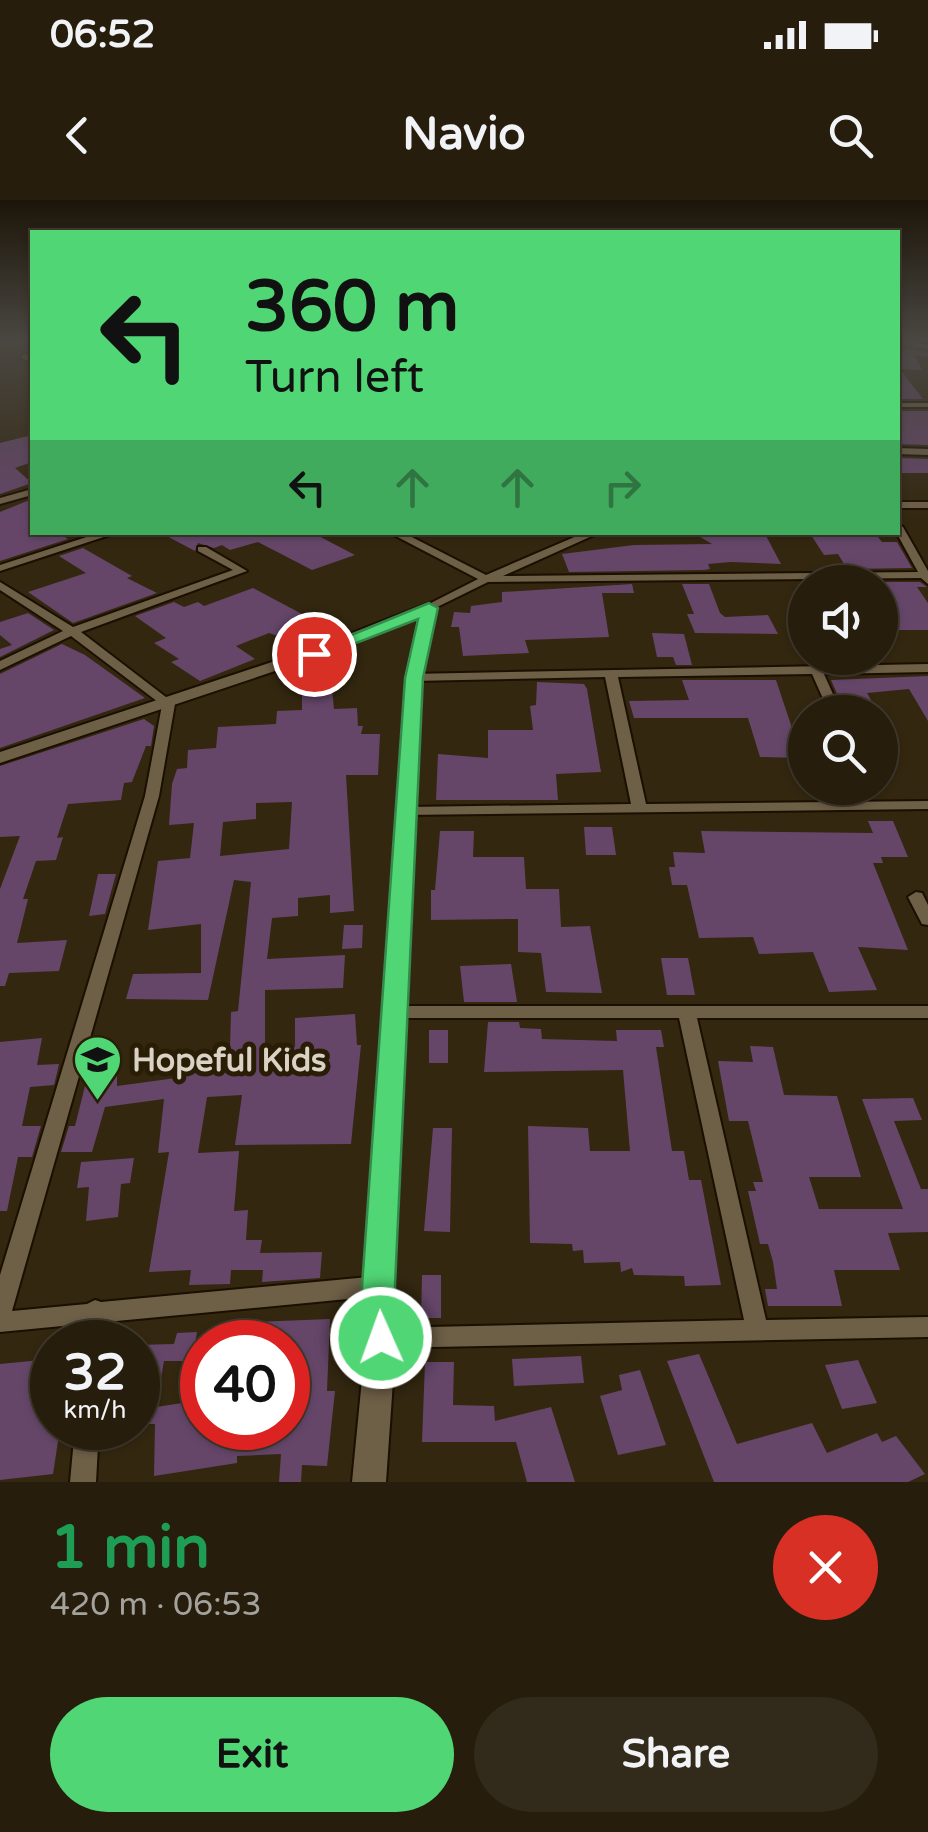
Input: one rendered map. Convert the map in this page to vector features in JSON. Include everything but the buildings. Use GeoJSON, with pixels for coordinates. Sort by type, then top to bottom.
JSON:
{"type":"FeatureCollection","features":[{"type":"Feature","properties":{"kind":"street"},"geometry":{"type":"LineString","coordinates":[[900,405],[928,405]]}},
{"type":"Feature","properties":{"kind":"street"},"geometry":{"type":"LineString","coordinates":[[900,451],[928,452]]}},
{"type":"Feature","properties":{"kind":"street"},"geometry":{"type":"LineString","coordinates":[[0,501],[30,493]]}},
{"type":"Feature","properties":{"kind":"street"},"geometry":{"type":"LineString","coordinates":[[900,505],[928,505]]}},
{"type":"Feature","properties":{"kind":"street"},"geometry":{"type":"LineString","coordinates":[[399,535],[486,579],[926,578],[900,531]]}},
{"type":"Feature","properties":{"kind":"street"},"geometry":{"type":"LineString","coordinates":[[0,568],[104,535]]}},
{"type":"Feature","properties":{"kind":"street"},"geometry":{"type":"LineString","coordinates":[[0,758],[377,632],[589,535]]}},
{"type":"Feature","properties":{"kind":"street"},"geometry":{"type":"LineString","coordinates":[[0,666],[72,631],[242,572],[202,548]]}},
{"type":"Feature","properties":{"kind":"street"},"geometry":{"type":"LineString","coordinates":[[0,585],[72,631],[169,704]]}},
{"type":"Feature","properties":{"kind":"street"},"geometry":{"type":"LineString","coordinates":[[368,1482],[381,1338],[379,1286],[404,811],[414,678],[429,608]]}},
{"type":"Feature","properties":{"kind":"street"},"geometry":{"type":"LineString","coordinates":[[898,669],[928,668]]}},
{"type":"Feature","properties":{"kind":"street"},"geometry":{"type":"LineString","coordinates":[[414,678],[788,671]]}},
{"type":"Feature","properties":{"kind":"street"},"geometry":{"type":"LineString","coordinates":[[611,674],[639,807]]}},
{"type":"Feature","properties":{"kind":"street"},"geometry":{"type":"LineString","coordinates":[[0,1312],[152,796],[169,704]]}},
{"type":"Feature","properties":{"kind":"street"},"geometry":{"type":"LineString","coordinates":[[404,811],[874,805]]}},
{"type":"Feature","properties":{"kind":"street"},"geometry":{"type":"LineString","coordinates":[[898,805],[928,805]]}},
{"type":"Feature","properties":{"kind":"street"},"geometry":{"type":"LineString","coordinates":[[916,896],[928,920]]}},
{"type":"Feature","properties":{"kind":"street"},"geometry":{"type":"LineString","coordinates":[[393,1012],[928,1012]]}},
{"type":"Feature","properties":{"kind":"street"},"geometry":{"type":"LineString","coordinates":[[687,1013],[757,1330]]}},
{"type":"Feature","properties":{"kind":"street"},"geometry":{"type":"LineString","coordinates":[[0,1322],[379,1286]]}},
{"type":"Feature","properties":{"kind":"street"},"geometry":{"type":"LineString","coordinates":[[94,1320],[95,1310]]}},
{"type":"Feature","properties":{"kind":"street"},"geometry":{"type":"LineString","coordinates":[[381,1338],[928,1327]]}},
{"type":"Feature","properties":{"kind":"street"},"geometry":{"type":"LineString","coordinates":[[83,1482],[85,1450]]}},
{"type":"Feature","properties":{"kind":"place","name":"Hopeful Kids"},"geometry":{"type":"Point","coordinates":[97,1102]}},
{"type":"Feature","properties":{"kind":"route"},"geometry":{"type":"LineString","coordinates":[[314,654],[429,608],[414,678],[404,811],[379,1286],[381,1338]]}}]}
